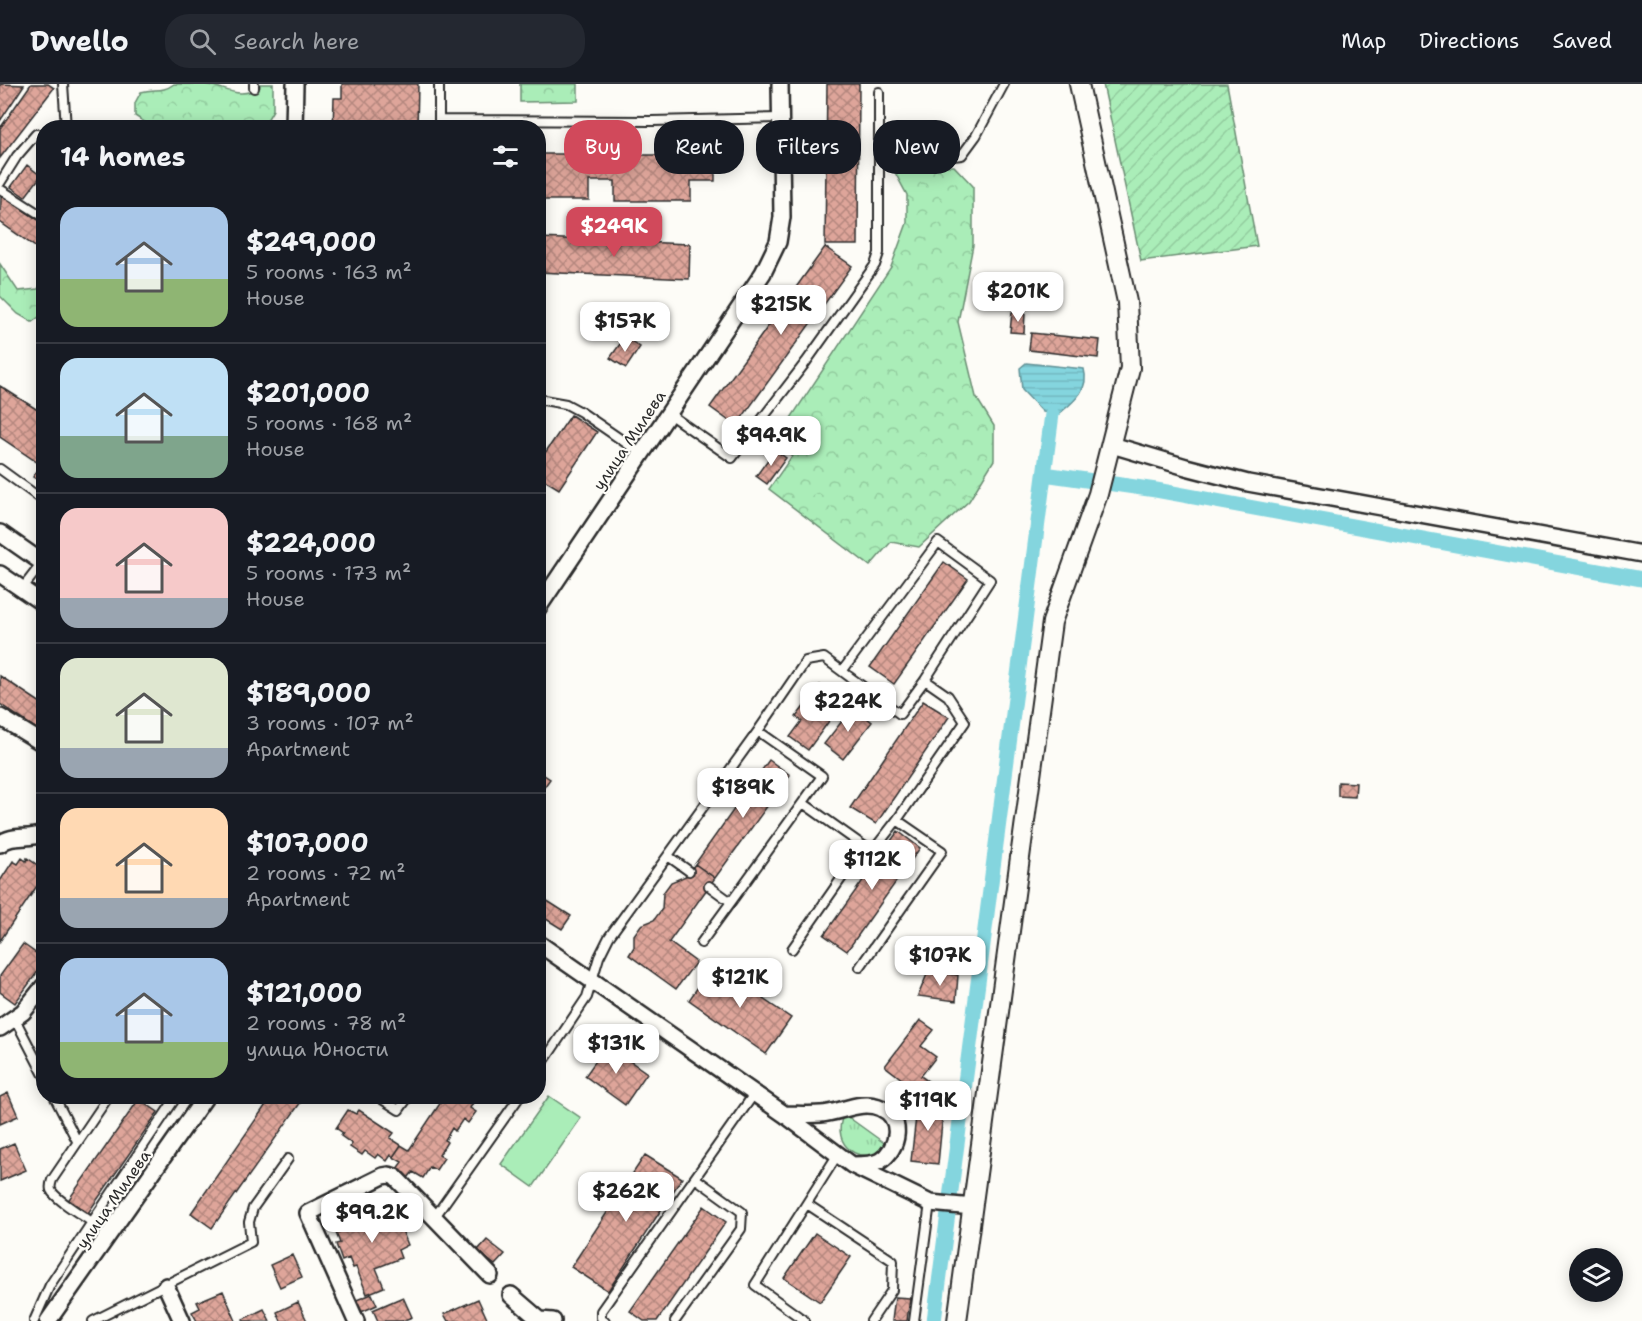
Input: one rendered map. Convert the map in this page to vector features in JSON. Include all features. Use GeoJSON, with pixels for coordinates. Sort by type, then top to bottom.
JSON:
{"type":"FeatureCollection","features":[{"type":"Feature","properties":{"kind":"street"},"geometry":{"type":"LineString","coordinates":[[294,120],[295,84]]}},
{"type":"Feature","properties":{"kind":"street","name":"улица Милева"},"geometry":{"type":"LineString","coordinates":[[546,596],[763,273],[778,242],[782,217],[780,84]]}},
{"type":"Feature","properties":{"kind":"street"},"geometry":{"type":"LineString","coordinates":[[957,1321],[969,1207],[1052,622],[1098,494],[1130,368],[1127,302],[1079,84]]}},
{"type":"Feature","properties":{"kind":"street"},"geometry":{"type":"LineString","coordinates":[[1112,445],[1248,483],[1642,554]]}},
{"type":"Feature","properties":{"kind":"street"},"geometry":{"type":"LineString","coordinates":[[0,533],[36,557]]}},
{"type":"Feature","properties":{"kind":"street"},"geometry":{"type":"LineString","coordinates":[[0,574],[36,599]]}},
{"type":"Feature","properties":{"kind":"street"},"geometry":{"type":"LineString","coordinates":[[0,717],[36,739]]}},
{"type":"Feature","properties":{"kind":"street"},"geometry":{"type":"LineString","coordinates":[[0,844],[7,839],[36,836]]}},
{"type":"Feature","properties":{"kind":"street"},"geometry":{"type":"LineString","coordinates":[[546,949],[784,1114],[852,1165],[932,1203],[969,1207]]}},
{"type":"Feature","properties":{"kind":"street"},"geometry":{"type":"LineString","coordinates":[[0,1028],[15,1019],[36,997]]}},
{"type":"Feature","properties":{"kind":"street","name":"улица Милева"},"geometry":{"type":"LineString","coordinates":[[48,1321],[200,1104]]}},
{"type":"Feature","properties":{"kind":"street"},"geometry":{"type":"LineString","coordinates":[[784,1114],[823,1114],[862,1105],[880,1107],[890,1114],[895,1121],[897,1134],[890,1153],[878,1162],[852,1165]]}},
{"type":"Feature","properties":{"kind":"street"},"geometry":{"type":"LineString","coordinates":[[356,1321],[308,1213],[383,1176],[395,1177],[490,1275]]}},
{"type":"Feature","properties":{"kind":"street"},"geometry":{"type":"LineString","coordinates":[[166,1286],[182,1321]]}},
{"type":"Feature","properties":{"kind":"street"},"geometry":{"type":"LineString","coordinates":[[511,1295],[544,1321]]}},
{"type":"Feature","properties":{"kind":"lane"},"geometry":{"type":"LineString","coordinates":[[63,84],[65,120]]}},
{"type":"Feature","properties":{"kind":"lane"},"geometry":{"type":"LineString","coordinates":[[439,84],[440,120],[780,118]]}},
{"type":"Feature","properties":{"kind":"lane"},"geometry":{"type":"LineString","coordinates":[[960,154],[976,136],[1004,84]]}},
{"type":"Feature","properties":{"kind":"lane"},"geometry":{"type":"LineString","coordinates":[[879,92],[879,120]]}},
{"type":"Feature","properties":{"kind":"lane"},"geometry":{"type":"LineString","coordinates":[[0,183],[17,156],[36,134]]}},
{"type":"Feature","properties":{"kind":"lane"},"geometry":{"type":"LineString","coordinates":[[669,414],[732,458],[806,362],[874,265],[879,253],[879,174]]}},
{"type":"Feature","properties":{"kind":"lane"},"geometry":{"type":"LineString","coordinates":[[0,189],[36,212]]}},
{"type":"Feature","properties":{"kind":"lane"},"geometry":{"type":"LineString","coordinates":[[546,400],[566,404],[581,412],[642,454]]}},
{"type":"Feature","properties":{"kind":"lane"},"geometry":{"type":"LineString","coordinates":[[0,469],[36,495]]}},
{"type":"Feature","properties":{"kind":"lane"},"geometry":{"type":"LineString","coordinates":[[546,1059],[587,997],[599,957],[609,937],[806,661],[824,658],[900,714],[925,681],[990,580],[938,542],[843,670]]}},
{"type":"Feature","properties":{"kind":"lane"},"geometry":{"type":"LineString","coordinates":[[22,589],[36,571]]}},
{"type":"Feature","properties":{"kind":"lane"},"geometry":{"type":"LineString","coordinates":[[803,803],[872,852],[897,820],[964,722],[948,696],[925,681]]}},
{"type":"Feature","properties":{"kind":"lane"},"geometry":{"type":"LineString","coordinates":[[701,943],[822,776],[758,731]]}},
{"type":"Feature","properties":{"kind":"lane"},"geometry":{"type":"LineString","coordinates":[[860,967],[942,851],[897,820]]}},
{"type":"Feature","properties":{"kind":"lane"},"geometry":{"type":"LineString","coordinates":[[792,949],[864,846]]}},
{"type":"Feature","properties":{"kind":"lane"},"geometry":{"type":"LineString","coordinates":[[668,856],[689,871]]}},
{"type":"Feature","properties":{"kind":"lane"},"geometry":{"type":"LineString","coordinates":[[710,886],[731,902]]}},
{"type":"Feature","properties":{"kind":"lane"},"geometry":{"type":"LineString","coordinates":[[15,1019],[36,1060]]}},
{"type":"Feature","properties":{"kind":"lane"},"geometry":{"type":"LineString","coordinates":[[605,1321],[601,1318],[601,1311],[754,1094]]}},
{"type":"Feature","properties":{"kind":"lane"},"geometry":{"type":"LineString","coordinates":[[58,1104],[77,1141]]}},
{"type":"Feature","properties":{"kind":"lane"},"geometry":{"type":"LineString","coordinates":[[92,1222],[51,1191],[50,1186],[77,1141],[103,1104]]}},
{"type":"Feature","properties":{"kind":"lane"},"geometry":{"type":"LineString","coordinates":[[34,1321],[50,1285],[172,1104]]}},
{"type":"Feature","properties":{"kind":"lane"},"geometry":{"type":"LineString","coordinates":[[390,1104],[399,1110],[403,1104]]}},
{"type":"Feature","properties":{"kind":"lane"},"geometry":{"type":"LineString","coordinates":[[434,1218],[514,1104]]}},
{"type":"Feature","properties":{"kind":"lane"},"geometry":{"type":"LineString","coordinates":[[805,1321],[755,1285],[838,1154]]}},
{"type":"Feature","properties":{"kind":"lane"},"geometry":{"type":"LineString","coordinates":[[93,1321],[251,1242],[249,1222],[253,1208],[288,1159]]}},
{"type":"Feature","properties":{"kind":"lane"},"geometry":{"type":"LineString","coordinates":[[675,1321],[741,1229],[742,1212],[695,1178]]}},
{"type":"Feature","properties":{"kind":"lane"},"geometry":{"type":"LineString","coordinates":[[914,1321],[932,1203]]}},
{"type":"Feature","properties":{"kind":"lane"},"geometry":{"type":"LineString","coordinates":[[807,1204],[893,1261],[892,1290],[871,1321]]}},
{"type":"Feature","properties":{"kind":"green space"},"geometry":{"type":"Polygon","coordinates":[[[174,84],[204,84],[232,92],[245,93],[260,87],[260,84],[273,84],[273,110],[267,120],[141,120],[135,116],[135,103],[141,92],[170,87],[174,84]]]}},
{"type":"Feature","properties":{"kind":"green space"},"geometry":{"type":"Polygon","coordinates":[[[520,84],[578,84],[578,101],[520,102],[520,84]]]}},
{"type":"Feature","properties":{"kind":"green space"},"geometry":{"type":"Polygon","coordinates":[[[1103,84],[1227,84],[1257,246],[1141,261],[1103,84]]]}},
{"type":"Feature","properties":{"kind":"green space"},"geometry":{"type":"Polygon","coordinates":[[[960,172],[973,186],[973,245],[958,322],[976,397],[994,426],[994,460],[969,501],[919,547],[891,542],[870,566],[769,489],[792,456],[780,446],[791,432],[785,427],[891,267],[907,223],[907,195],[896,174],[960,172]]]}},
{"type":"Feature","properties":{"kind":"green space"},"geometry":{"type":"Polygon","coordinates":[[[0,264],[18,291],[36,289],[36,319],[32,322],[18,314],[0,296],[0,264]]]}},
{"type":"Feature","properties":{"kind":"green space"},"geometry":{"type":"Polygon","coordinates":[[[549,1096],[581,1118],[533,1187],[501,1164],[543,1104],[546,1104],[549,1096]]]}},
{"type":"Feature","properties":{"kind":"green space"},"geometry":{"type":"Polygon","coordinates":[[[844,1114],[887,1145],[869,1155],[860,1155],[851,1151],[841,1136],[840,1126],[844,1114]]]}},
{"type":"Feature","properties":{"kind":"water"},"geometry":{"type":"Polygon","coordinates":[[[1026,363],[1084,369],[1085,383],[1075,400],[1059,414],[1043,412],[1022,390],[1020,368],[1026,363]]]}},
{"type":"Feature","properties":{"kind":"building"},"geometry":{"type":"Polygon","coordinates":[[[0,84],[24,85],[0,121],[0,84]]]}},
{"type":"Feature","properties":{"kind":"building"},"geometry":{"type":"Polygon","coordinates":[[[31,84],[48,84],[54,88],[0,158],[0,126],[31,84]]]}},
{"type":"Feature","properties":{"kind":"building"},"geometry":{"type":"Polygon","coordinates":[[[342,84],[418,84],[417,120],[333,120],[334,98],[342,98],[342,84]]]}},
{"type":"Feature","properties":{"kind":"building"},"geometry":{"type":"Polygon","coordinates":[[[827,84],[859,84],[859,120],[827,120],[827,84]]]}},
{"type":"Feature","properties":{"kind":"building"},"geometry":{"type":"Polygon","coordinates":[[[546,154],[564,154],[564,174],[642,174],[642,155],[654,155],[654,174],[715,174],[715,181],[691,181],[691,201],[615,201],[615,181],[589,181],[589,200],[546,200],[546,154]]]}},
{"type":"Feature","properties":{"kind":"building"},"geometry":{"type":"Polygon","coordinates":[[[27,165],[36,172],[36,183],[25,197],[11,187],[27,165]]]}},
{"type":"Feature","properties":{"kind":"building"},"geometry":{"type":"Polygon","coordinates":[[[826,174],[858,174],[858,245],[825,245],[826,174]]]}},
{"type":"Feature","properties":{"kind":"building"},"geometry":{"type":"Polygon","coordinates":[[[1,195],[36,219],[36,247],[0,222],[1,195]]]}},
{"type":"Feature","properties":{"kind":"building"},"geometry":{"type":"Polygon","coordinates":[[[546,238],[690,244],[689,279],[546,272],[546,238]]]}},
{"type":"Feature","properties":{"kind":"building"},"geometry":{"type":"Polygon","coordinates":[[[825,247],[852,266],[736,426],[710,407],[825,247]]]}},
{"type":"Feature","properties":{"kind":"building"},"geometry":{"type":"Polygon","coordinates":[[[1012,312],[1025,313],[1024,333],[1010,332],[1012,312]]]}},
{"type":"Feature","properties":{"kind":"building"},"geometry":{"type":"Polygon","coordinates":[[[1031,333],[1100,340],[1098,358],[1029,350],[1031,333]]]}},
{"type":"Feature","properties":{"kind":"building"},"geometry":{"type":"Polygon","coordinates":[[[625,337],[640,347],[626,368],[610,358],[625,337]]]}},
{"type":"Feature","properties":{"kind":"building"},"geometry":{"type":"Polygon","coordinates":[[[0,386],[36,409],[36,462],[0,437],[0,386]]]}},
{"type":"Feature","properties":{"kind":"building"},"geometry":{"type":"Polygon","coordinates":[[[571,415],[597,432],[559,489],[546,481],[546,451],[571,415]]]}},
{"type":"Feature","properties":{"kind":"building"},"geometry":{"type":"Polygon","coordinates":[[[775,450],[786,458],[767,484],[756,476],[775,450]]]}},
{"type":"Feature","properties":{"kind":"building"},"geometry":{"type":"Polygon","coordinates":[[[944,562],[968,579],[894,684],[870,667],[944,562]]]}},
{"type":"Feature","properties":{"kind":"building"},"geometry":{"type":"Polygon","coordinates":[[[0,676],[36,700],[36,729],[0,704],[0,676]]]}},
{"type":"Feature","properties":{"kind":"building"},"geometry":{"type":"Polygon","coordinates":[[[820,685],[843,702],[808,750],[790,737],[802,721],[796,717],[820,685]]]}},
{"type":"Feature","properties":{"kind":"building"},"geometry":{"type":"Polygon","coordinates":[[[923,701],[949,717],[876,824],[850,808],[923,701]]]}},
{"type":"Feature","properties":{"kind":"building"},"geometry":{"type":"Polygon","coordinates":[[[853,707],[872,722],[843,759],[824,744],[853,707]]]}},
{"type":"Feature","properties":{"kind":"building"},"geometry":{"type":"Polygon","coordinates":[[[769,760],[790,775],[715,878],[695,864],[769,760]]]}},
{"type":"Feature","properties":{"kind":"building"},"geometry":{"type":"Polygon","coordinates":[[[1338,782],[1356,783],[1355,797],[1338,796],[1338,782]]]}},
{"type":"Feature","properties":{"kind":"building"},"geometry":{"type":"Polygon","coordinates":[[[898,831],[920,848],[847,951],[824,935],[898,831]]]}},
{"type":"Feature","properties":{"kind":"building"},"geometry":{"type":"Polygon","coordinates":[[[22,858],[26,861],[27,858],[36,864],[36,887],[0,941],[0,881],[13,861],[18,864],[22,858]]]}},
{"type":"Feature","properties":{"kind":"building"},"geometry":{"type":"Polygon","coordinates":[[[695,864],[715,878],[669,942],[696,962],[676,989],[629,955],[634,947],[634,935],[641,925],[654,920],[662,909],[663,893],[671,882],[686,876],[695,864]]]}},
{"type":"Feature","properties":{"kind":"building"},"geometry":{"type":"Polygon","coordinates":[[[546,900],[571,916],[562,929],[546,919],[546,900]]]}},
{"type":"Feature","properties":{"kind":"building"},"geometry":{"type":"Polygon","coordinates":[[[23,944],[36,953],[36,974],[15,1003],[0,992],[0,976],[23,944]]]}},
{"type":"Feature","properties":{"kind":"building"},"geometry":{"type":"Polygon","coordinates":[[[713,965],[791,1018],[766,1054],[689,1000],[713,965]]]}},
{"type":"Feature","properties":{"kind":"building"},"geometry":{"type":"Polygon","coordinates":[[[928,972],[958,975],[956,1001],[918,996],[928,972]]]}},
{"type":"Feature","properties":{"kind":"building"},"geometry":{"type":"Polygon","coordinates":[[[920,1020],[934,1030],[921,1046],[936,1057],[921,1076],[929,1082],[920,1093],[885,1066],[920,1020]]]}},
{"type":"Feature","properties":{"kind":"building"},"geometry":{"type":"Polygon","coordinates":[[[607,1045],[647,1073],[625,1105],[585,1076],[607,1045]]]}},
{"type":"Feature","properties":{"kind":"building"},"geometry":{"type":"Polygon","coordinates":[[[8,1093],[18,1116],[0,1124],[0,1097],[8,1093]]]}},
{"type":"Feature","properties":{"kind":"building"},"geometry":{"type":"Polygon","coordinates":[[[918,1099],[944,1102],[938,1164],[911,1161],[918,1099]]]}},
{"type":"Feature","properties":{"kind":"building"},"geometry":{"type":"Polygon","coordinates":[[[136,1104],[146,1104],[158,1112],[86,1216],[67,1202],[136,1104]]]}},
{"type":"Feature","properties":{"kind":"building"},"geometry":{"type":"Polygon","coordinates":[[[266,1104],[300,1104],[212,1228],[191,1213],[266,1104]]]}},
{"type":"Feature","properties":{"kind":"building"},"geometry":{"type":"Polygon","coordinates":[[[440,1104],[472,1104],[470,1108],[476,1112],[468,1123],[463,1119],[455,1131],[452,1128],[439,1155],[444,1158],[436,1170],[430,1167],[423,1178],[413,1172],[408,1178],[396,1170],[402,1162],[393,1157],[401,1145],[409,1150],[440,1104]]]}},
{"type":"Feature","properties":{"kind":"building"},"geometry":{"type":"Polygon","coordinates":[[[348,1110],[356,1114],[359,1110],[394,1133],[390,1138],[401,1145],[393,1157],[391,1155],[387,1161],[378,1154],[375,1158],[365,1151],[362,1155],[350,1147],[352,1144],[341,1136],[343,1133],[336,1128],[348,1110]]]}},
{"type":"Feature","properties":{"kind":"building"},"geometry":{"type":"Polygon","coordinates":[[[14,1143],[26,1170],[0,1181],[0,1149],[14,1143]]]}},
{"type":"Feature","properties":{"kind":"building"},"geometry":{"type":"Polygon","coordinates":[[[645,1155],[682,1178],[608,1291],[571,1267],[645,1155]]]}},
{"type":"Feature","properties":{"kind":"building"},"geometry":{"type":"Polygon","coordinates":[[[391,1203],[408,1245],[398,1250],[401,1258],[376,1268],[384,1287],[367,1294],[356,1267],[353,1268],[349,1258],[342,1261],[336,1244],[340,1243],[336,1233],[345,1229],[343,1223],[391,1203]]]}},
{"type":"Feature","properties":{"kind":"building"},"geometry":{"type":"Polygon","coordinates":[[[704,1206],[726,1222],[657,1321],[644,1321],[630,1311],[704,1206]]]}},
{"type":"Feature","properties":{"kind":"building"},"geometry":{"type":"Polygon","coordinates":[[[815,1233],[851,1257],[820,1302],[784,1278],[815,1233]]]}},
{"type":"Feature","properties":{"kind":"building"},"geometry":{"type":"Polygon","coordinates":[[[487,1240],[505,1254],[495,1265],[477,1251],[487,1240]]]}},
{"type":"Feature","properties":{"kind":"building"},"geometry":{"type":"Polygon","coordinates":[[[292,1255],[302,1277],[280,1287],[270,1265],[292,1255]]]}},
{"type":"Feature","properties":{"kind":"building"},"geometry":{"type":"Polygon","coordinates":[[[223,1291],[236,1321],[197,1321],[192,1312],[200,1308],[197,1302],[223,1291]]]}},
{"type":"Feature","properties":{"kind":"building"},"geometry":{"type":"Polygon","coordinates":[[[372,1294],[377,1305],[359,1313],[354,1301],[372,1294]]]}},
{"type":"Feature","properties":{"kind":"building"},"geometry":{"type":"Polygon","coordinates":[[[403,1297],[412,1317],[402,1321],[378,1321],[373,1310],[403,1297]]]}},
{"type":"Feature","properties":{"kind":"building"},"geometry":{"type":"Polygon","coordinates":[[[895,1297],[910,1298],[907,1321],[892,1321],[895,1297]]]}},
{"type":"Feature","properties":{"kind":"building"},"geometry":{"type":"Polygon","coordinates":[[[478,1299],[488,1321],[448,1321],[444,1314],[478,1299]]]}},
{"type":"Feature","properties":{"kind":"building"},"geometry":{"type":"Polygon","coordinates":[[[298,1302],[307,1321],[281,1321],[277,1312],[298,1302]]]}},
{"type":"Feature","properties":{"kind":"building"},"geometry":{"type":"Polygon","coordinates":[[[264,1309],[270,1321],[244,1321],[243,1319],[264,1309]]]}},
{"type":"Feature","properties":{"kind":"waterway"},"geometry":{"type":"LineString","coordinates":[[934,1321],[1052,414]]}},
{"type":"Feature","properties":{"kind":"waterway"},"geometry":{"type":"LineString","coordinates":[[1044,474],[1156,490],[1642,579]]}}]}
